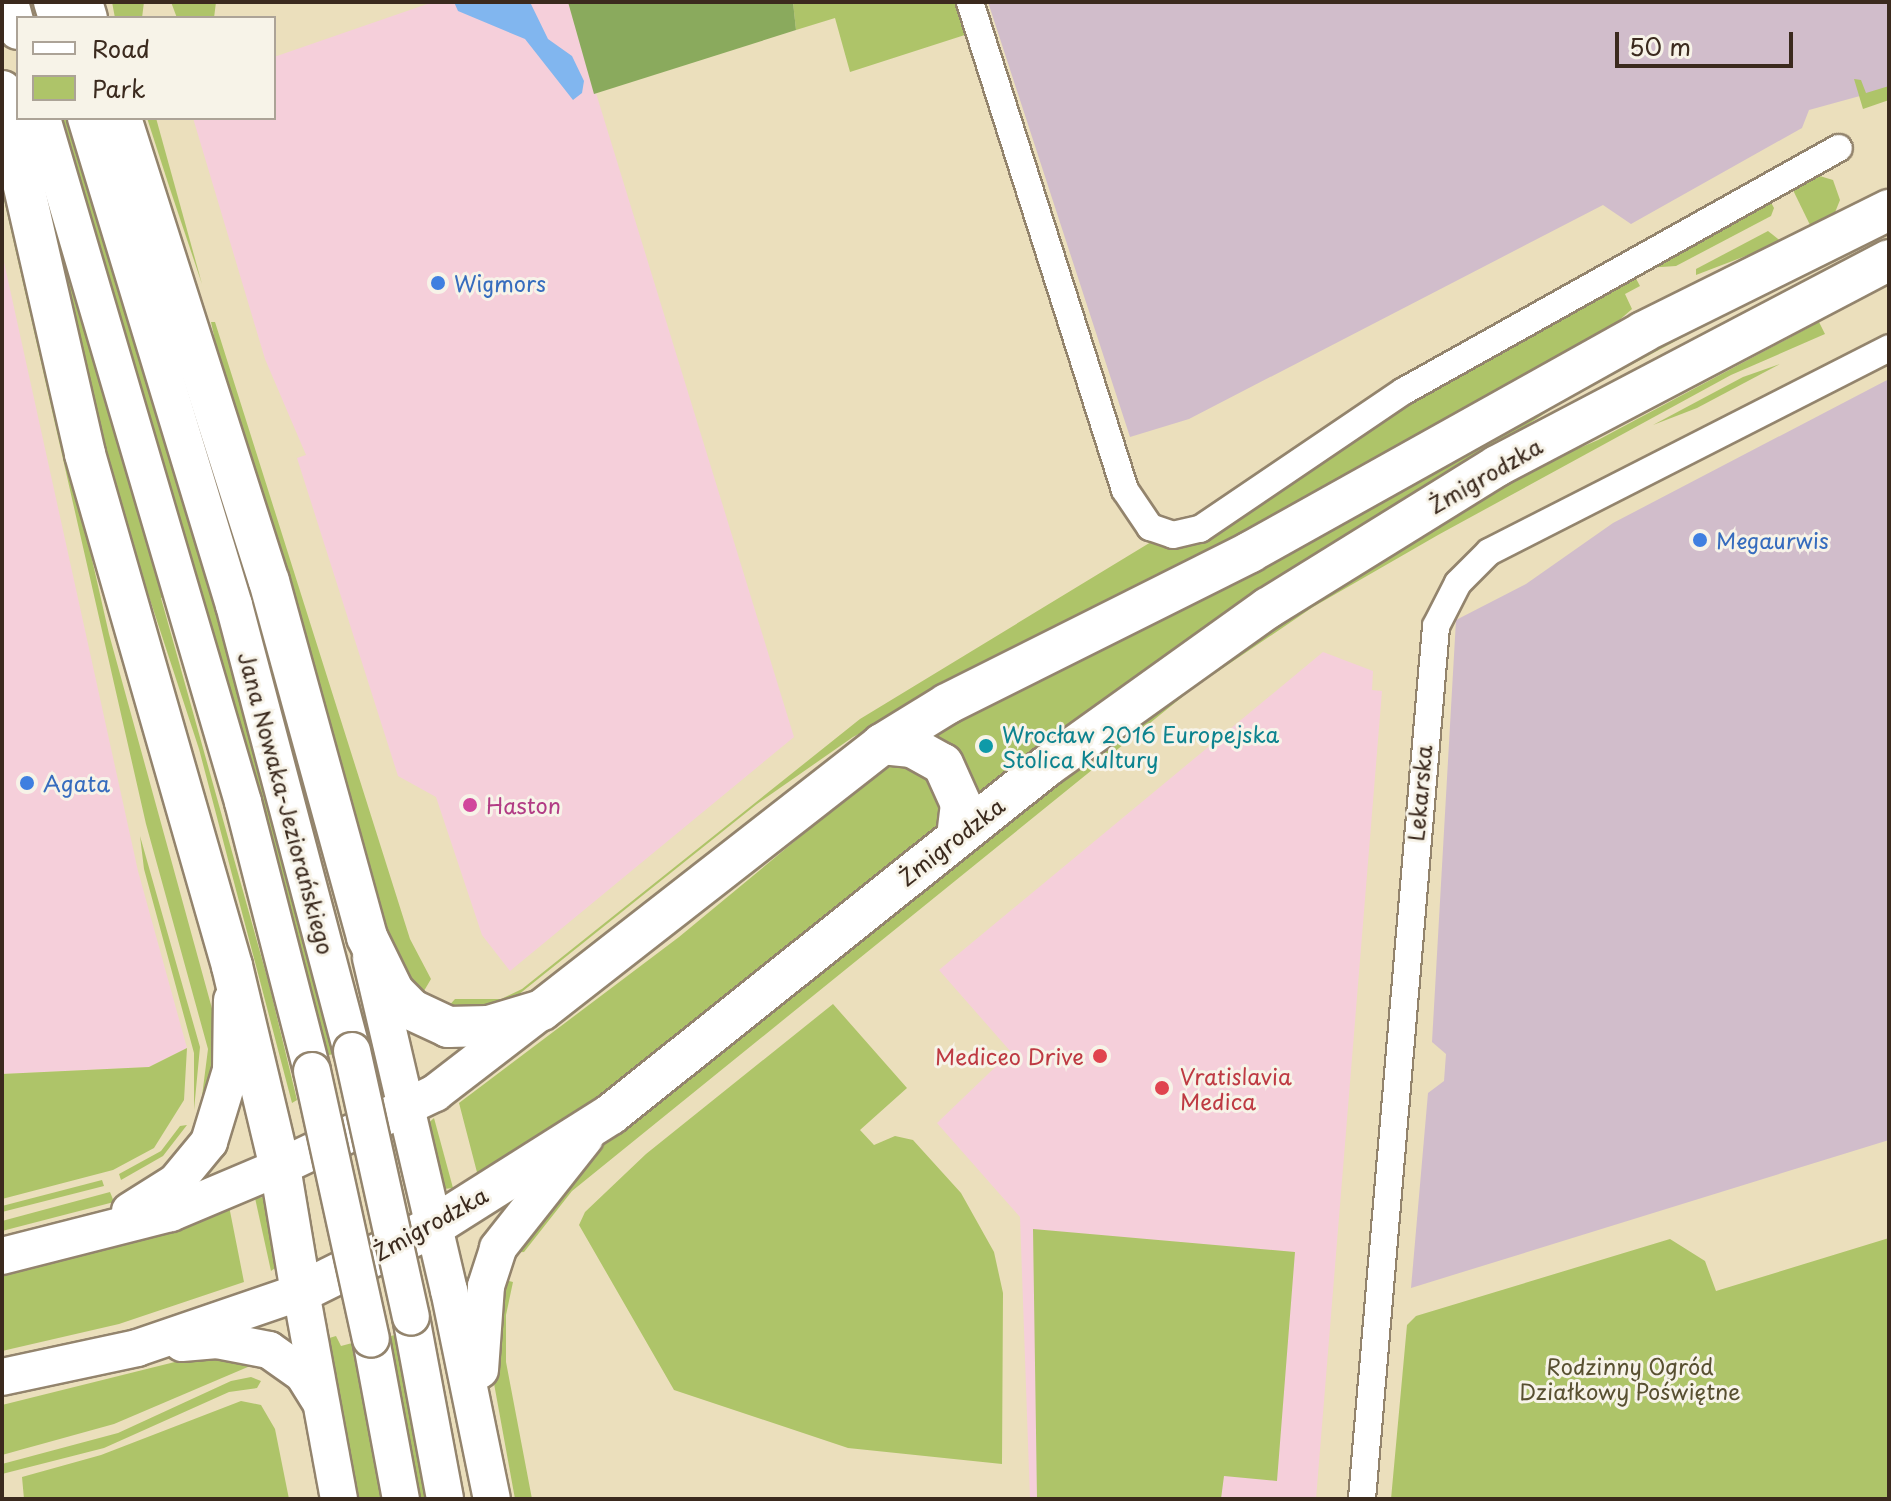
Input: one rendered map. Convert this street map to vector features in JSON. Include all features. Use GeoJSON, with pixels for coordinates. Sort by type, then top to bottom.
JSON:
{"type":"FeatureCollection","features":[{"type":"Feature","properties":{"kind":"main road"},"geometry":{"type":"LineString","coordinates":[[2,91],[85,454],[232,966],[280,1167],[301,1292]]}},
{"type":"Feature","properties":{"kind":"main road"},"geometry":{"type":"LineString","coordinates":[[122,120],[269,581],[367,937],[394,992],[434,1022],[448,1027],[489,1026],[542,1010],[882,744],[959,698],[1250,552],[1643,332],[1880,214]]}},
{"type":"Feature","properties":{"kind":"main road","name":"Żmigrodzka"},"geometry":{"type":"LineString","coordinates":[[301,1292],[434,1226],[599,1122],[957,836],[1119,712],[1268,608],[1497,466],[1889,261]]}},
{"type":"Feature","properties":{"kind":"main road"},"geometry":{"type":"LineString","coordinates":[[882,744],[912,747],[943,764],[961,804],[957,836]]}},
{"type":"Feature","properties":{"kind":"street"},"geometry":{"type":"LineString","coordinates":[[10,2],[16,24]]}},
{"type":"Feature","properties":{"kind":"street"},"geometry":{"type":"LineString","coordinates":[[970,2],[1125,490],[1150,527],[1173,535],[1200,529],[1404,391],[1839,148]]}},
{"type":"Feature","properties":{"kind":"street","name":"Jana Nowaka-Jeziorańskiego"},"geometry":{"type":"LineString","coordinates":[[43,120],[243,802],[312,1071],[371,1339],[401,1499]]}},
{"type":"Feature","properties":{"kind":"street","name":"Jana Nowaka-Jeziorańskiego"},"geometry":{"type":"LineString","coordinates":[[87,120],[234,605],[352,1051],[411,1317],[445,1499]]}},
{"type":"Feature","properties":{"kind":"street"},"geometry":{"type":"LineString","coordinates":[[1880,214],[1889,261]]}},
{"type":"Feature","properties":{"kind":"street","name":"Lekarska"},"geometry":{"type":"LineString","coordinates":[[1362,1499],[1436,626],[1458,583],[1489,552],[1889,348]]}},
{"type":"Feature","properties":{"kind":"street"},"geometry":{"type":"LineString","coordinates":[[367,937],[404,1109],[434,1226],[492,1499]]}},
{"type":"Feature","properties":{"kind":"street"},"geometry":{"type":"LineString","coordinates":[[90,1237],[176,1182],[207,1147],[231,1070],[232,966]]}},
{"type":"Feature","properties":{"kind":"street"},"geometry":{"type":"LineString","coordinates":[[2,1256],[90,1237],[171,1213],[280,1167],[404,1109],[458,1079],[542,1010]]}},
{"type":"Feature","properties":{"kind":"street"},"geometry":{"type":"LineString","coordinates":[[482,1447],[480,1336],[494,1259],[518,1216],[599,1122]]}},
{"type":"Feature","properties":{"kind":"street"},"geometry":{"type":"LineString","coordinates":[[301,1292],[339,1499]]}},
{"type":"Feature","properties":{"kind":"street","name":"Żmigrodzka"},"geometry":{"type":"LineString","coordinates":[[2,1377],[137,1348],[301,1292]]}},
{"type":"Feature","properties":{"kind":"street"},"geometry":{"type":"LineString","coordinates":[[137,1348],[217,1340],[264,1348],[303,1374],[322,1405]]}},
{"type":"Feature","properties":{"kind":"shaded area"},"geometry":{"type":"Polygon","coordinates":[[[433,2],[568,2],[794,737],[510,971],[482,935],[436,797],[398,776],[297,458],[306,455],[265,359],[194,120],[276,120],[276,56],[433,2]]]}},
{"type":"Feature","properties":{"kind":"shaded area"},"geometry":{"type":"Polygon","coordinates":[[[988,2],[1889,2],[1889,88],[1809,110],[1802,128],[1631,224],[1603,205],[1189,419],[1130,437],[988,2]]]}},
{"type":"Feature","properties":{"kind":"shaded area"},"geometry":{"type":"Polygon","coordinates":[[[2,253],[138,871],[187,1048],[149,1067],[2,1074],[2,253]]]}},
{"type":"Feature","properties":{"kind":"shaded area"},"geometry":{"type":"Polygon","coordinates":[[[1889,379],[1889,1140],[1411,1288],[1428,1093],[1444,1081],[1446,1054],[1432,1042],[1456,620],[1526,584],[1613,523],[1889,379]]]}},
{"type":"Feature","properties":{"kind":"shaded area","name":"Vratislavia Medica"},"geometry":{"type":"Polygon","coordinates":[[[1323,652],[1373,671],[1372,690],[1382,691],[1316,1499],[1030,1499],[1020,1217],[937,1123],[1011,1052],[939,970],[1323,652]]]}},
{"type":"Feature","properties":{"kind":"green space"},"geometry":{"type":"Polygon","coordinates":[[[112,2],[144,2],[142,16],[115,16],[112,2]]]}},
{"type":"Feature","properties":{"kind":"green space"},"geometry":{"type":"Polygon","coordinates":[[[171,2],[216,2],[214,16],[176,16],[171,2]]]}},
{"type":"Feature","properties":{"kind":"green space"},"geometry":{"type":"Polygon","coordinates":[[[568,2],[793,2],[796,30],[594,94],[568,2]]]}},
{"type":"Feature","properties":{"kind":"green space"},"geometry":{"type":"Polygon","coordinates":[[[793,2],[961,2],[971,33],[850,72],[835,18],[796,30],[793,2]]]}},
{"type":"Feature","properties":{"kind":"green space"},"geometry":{"type":"Polygon","coordinates":[[[1854,79],[1861,80],[1866,93],[1889,86],[1889,100],[1863,109],[1854,79]]]}},
{"type":"Feature","properties":{"kind":"green space"},"geometry":{"type":"Polygon","coordinates":[[[56,120],[70,120],[252,728],[339,1053],[324,1056],[56,120]]]}},
{"type":"Feature","properties":{"kind":"green space"},"geometry":{"type":"Polygon","coordinates":[[[148,120],[157,120],[202,284],[148,120]]]}},
{"type":"Feature","properties":{"kind":"green space"},"geometry":{"type":"Polygon","coordinates":[[[30,140],[167,596],[161,598],[269,984],[297,1100],[292,1103],[199,749],[96,435],[30,140]]]}},
{"type":"Feature","properties":{"kind":"green space"},"geometry":{"type":"Polygon","coordinates":[[[2,164],[109,634],[219,1034],[222,1059],[200,1112],[208,1049],[146,824],[2,191],[2,164]]]}},
{"type":"Feature","properties":{"kind":"green space"},"geometry":{"type":"Polygon","coordinates":[[[1813,174],[1833,180],[1840,200],[1834,215],[1812,229],[1791,186],[1813,174]]]}},
{"type":"Feature","properties":{"kind":"green space"},"geometry":{"type":"Polygon","coordinates":[[[1768,197],[1774,208],[1771,216],[1676,266],[1646,268],[1768,197]]]}},
{"type":"Feature","properties":{"kind":"green space"},"geometry":{"type":"Polygon","coordinates":[[[1768,231],[1782,242],[1696,275],[1696,269],[1768,231]]]}},
{"type":"Feature","properties":{"kind":"green space"},"geometry":{"type":"Polygon","coordinates":[[[1633,273],[1640,286],[1625,294],[1632,309],[1599,338],[1279,519],[853,737],[757,804],[518,995],[480,1009],[447,1008],[455,999],[501,999],[522,989],[860,719],[1151,542],[1182,547],[1197,542],[1344,439],[1633,273]]]}},
{"type":"Feature","properties":{"kind":"green space"},"geometry":{"type":"Polygon","coordinates":[[[1797,276],[1560,403],[974,799],[930,737],[1581,381],[1797,276]]]}},
{"type":"Feature","properties":{"kind":"green space"},"geometry":{"type":"Polygon","coordinates":[[[211,322],[215,322],[410,939],[431,979],[421,996],[394,967],[230,409],[211,322]]]}},
{"type":"Feature","properties":{"kind":"green space"},"geometry":{"type":"Polygon","coordinates":[[[1819,322],[1825,334],[1731,375],[1438,535],[1313,607],[1192,689],[572,1191],[524,1252],[508,1253],[561,1179],[1193,676],[1528,470],[1598,440],[1819,322]]]}},
{"type":"Feature","properties":{"kind":"green space"},"geometry":{"type":"Polygon","coordinates":[[[1780,364],[1697,408],[1653,425],[1743,377],[1780,364]]]}},
{"type":"Feature","properties":{"kind":"green space"},"geometry":{"type":"Polygon","coordinates":[[[900,762],[933,775],[942,815],[937,827],[598,1099],[479,1180],[459,1103],[679,937],[876,774],[900,762]]]}},
{"type":"Feature","properties":{"kind":"green space"},"geometry":{"type":"Polygon","coordinates":[[[140,836],[200,1047],[194,1110],[194,1053],[144,869],[140,836]]]}},
{"type":"Feature","properties":{"kind":"green space"},"geometry":{"type":"Polygon","coordinates":[[[833,1004],[907,1088],[860,1130],[874,1145],[895,1136],[913,1140],[961,1193],[994,1252],[1003,1293],[1002,1464],[848,1448],[674,1390],[579,1225],[585,1212],[646,1154],[833,1004]]]}},
{"type":"Feature","properties":{"kind":"green space"},"geometry":{"type":"Polygon","coordinates":[[[187,1048],[184,1100],[154,1148],[113,1170],[2,1199],[2,1074],[149,1067],[187,1048]]]}},
{"type":"Feature","properties":{"kind":"green space"},"geometry":{"type":"Polygon","coordinates":[[[434,1118],[453,1188],[444,1189],[423,1128],[434,1118]]]}},
{"type":"Feature","properties":{"kind":"green space"},"geometry":{"type":"Polygon","coordinates":[[[187,1125],[163,1156],[121,1180],[119,1174],[161,1151],[180,1126],[187,1125]]]}},
{"type":"Feature","properties":{"kind":"green space"},"geometry":{"type":"Polygon","coordinates":[[[102,1180],[104,1186],[2,1212],[2,1206],[102,1180]]]}},
{"type":"Feature","properties":{"kind":"green space"},"geometry":{"type":"Polygon","coordinates":[[[110,1192],[114,1202],[2,1231],[2,1221],[110,1192]]]}},
{"type":"Feature","properties":{"kind":"green space"},"geometry":{"type":"Polygon","coordinates":[[[265,1197],[279,1265],[271,1271],[255,1198],[265,1197]]]}},
{"type":"Feature","properties":{"kind":"green space"},"geometry":{"type":"Polygon","coordinates":[[[229,1206],[244,1282],[119,1324],[2,1351],[2,1273],[112,1248],[229,1206]]]}},
{"type":"Feature","properties":{"kind":"green space"},"geometry":{"type":"Polygon","coordinates":[[[1033,1229],[1295,1252],[1277,1481],[1224,1476],[1221,1499],[1037,1499],[1033,1229]]]}},
{"type":"Feature","properties":{"kind":"green space","name":"Rodzinny Ogród Działkowy Poświętne"},"geometry":{"type":"Polygon","coordinates":[[[1889,1238],[1889,1499],[1391,1499],[1407,1325],[1416,1316],[1670,1239],[1705,1261],[1716,1291],[1889,1238]]]}},
{"type":"Feature","properties":{"kind":"green space"},"geometry":{"type":"Polygon","coordinates":[[[498,1278],[513,1282],[506,1315],[506,1362],[532,1499],[515,1499],[493,1378],[498,1278]]]}},
{"type":"Feature","properties":{"kind":"green space"},"geometry":{"type":"Polygon","coordinates":[[[397,1323],[429,1499],[416,1499],[386,1337],[395,1335],[393,1324],[397,1323]]]}},
{"type":"Feature","properties":{"kind":"green space"},"geometry":{"type":"Polygon","coordinates":[[[336,1336],[341,1346],[356,1342],[384,1499],[349,1499],[316,1342],[336,1336]]]}},
{"type":"Feature","properties":{"kind":"green space"},"geometry":{"type":"Polygon","coordinates":[[[215,1352],[257,1363],[114,1424],[2,1455],[2,1405],[215,1352]]]}},
{"type":"Feature","properties":{"kind":"green space"},"geometry":{"type":"Polygon","coordinates":[[[251,1377],[261,1381],[257,1388],[229,1392],[104,1448],[2,1474],[2,1464],[118,1433],[231,1381],[251,1377]]]}},
{"type":"Feature","properties":{"kind":"green space"},"geometry":{"type":"Polygon","coordinates":[[[241,1401],[261,1405],[275,1429],[289,1499],[24,1499],[22,1477],[101,1455],[241,1401]]]}},
{"type":"Feature","properties":{"kind":"water"},"geometry":{"type":"Polygon","coordinates":[[[454,2],[530,2],[548,39],[572,56],[584,81],[582,93],[573,100],[525,39],[458,11],[454,2]]]}},
{"type":"Feature","properties":{"kind":"place","name":"Wigmors"},"geometry":{"type":"Point","coordinates":[438,283]}},
{"type":"Feature","properties":{"kind":"place","name":"Megaurwis"},"geometry":{"type":"Point","coordinates":[1700,540]}},
{"type":"Feature","properties":{"kind":"place","name":"Wrocław 2016 Europejska Stolica Kultury"},"geometry":{"type":"Point","coordinates":[986,746]}},
{"type":"Feature","properties":{"kind":"place","name":"Agata"},"geometry":{"type":"Point","coordinates":[27,783]}},
{"type":"Feature","properties":{"kind":"place","name":"Haston"},"geometry":{"type":"Point","coordinates":[470,805]}},
{"type":"Feature","properties":{"kind":"place","name":"Mediceo Drive"},"geometry":{"type":"Point","coordinates":[1100,1056]}},
{"type":"Feature","properties":{"kind":"place","name":"Vratislavia Medica"},"geometry":{"type":"Point","coordinates":[1162,1088]}}]}
